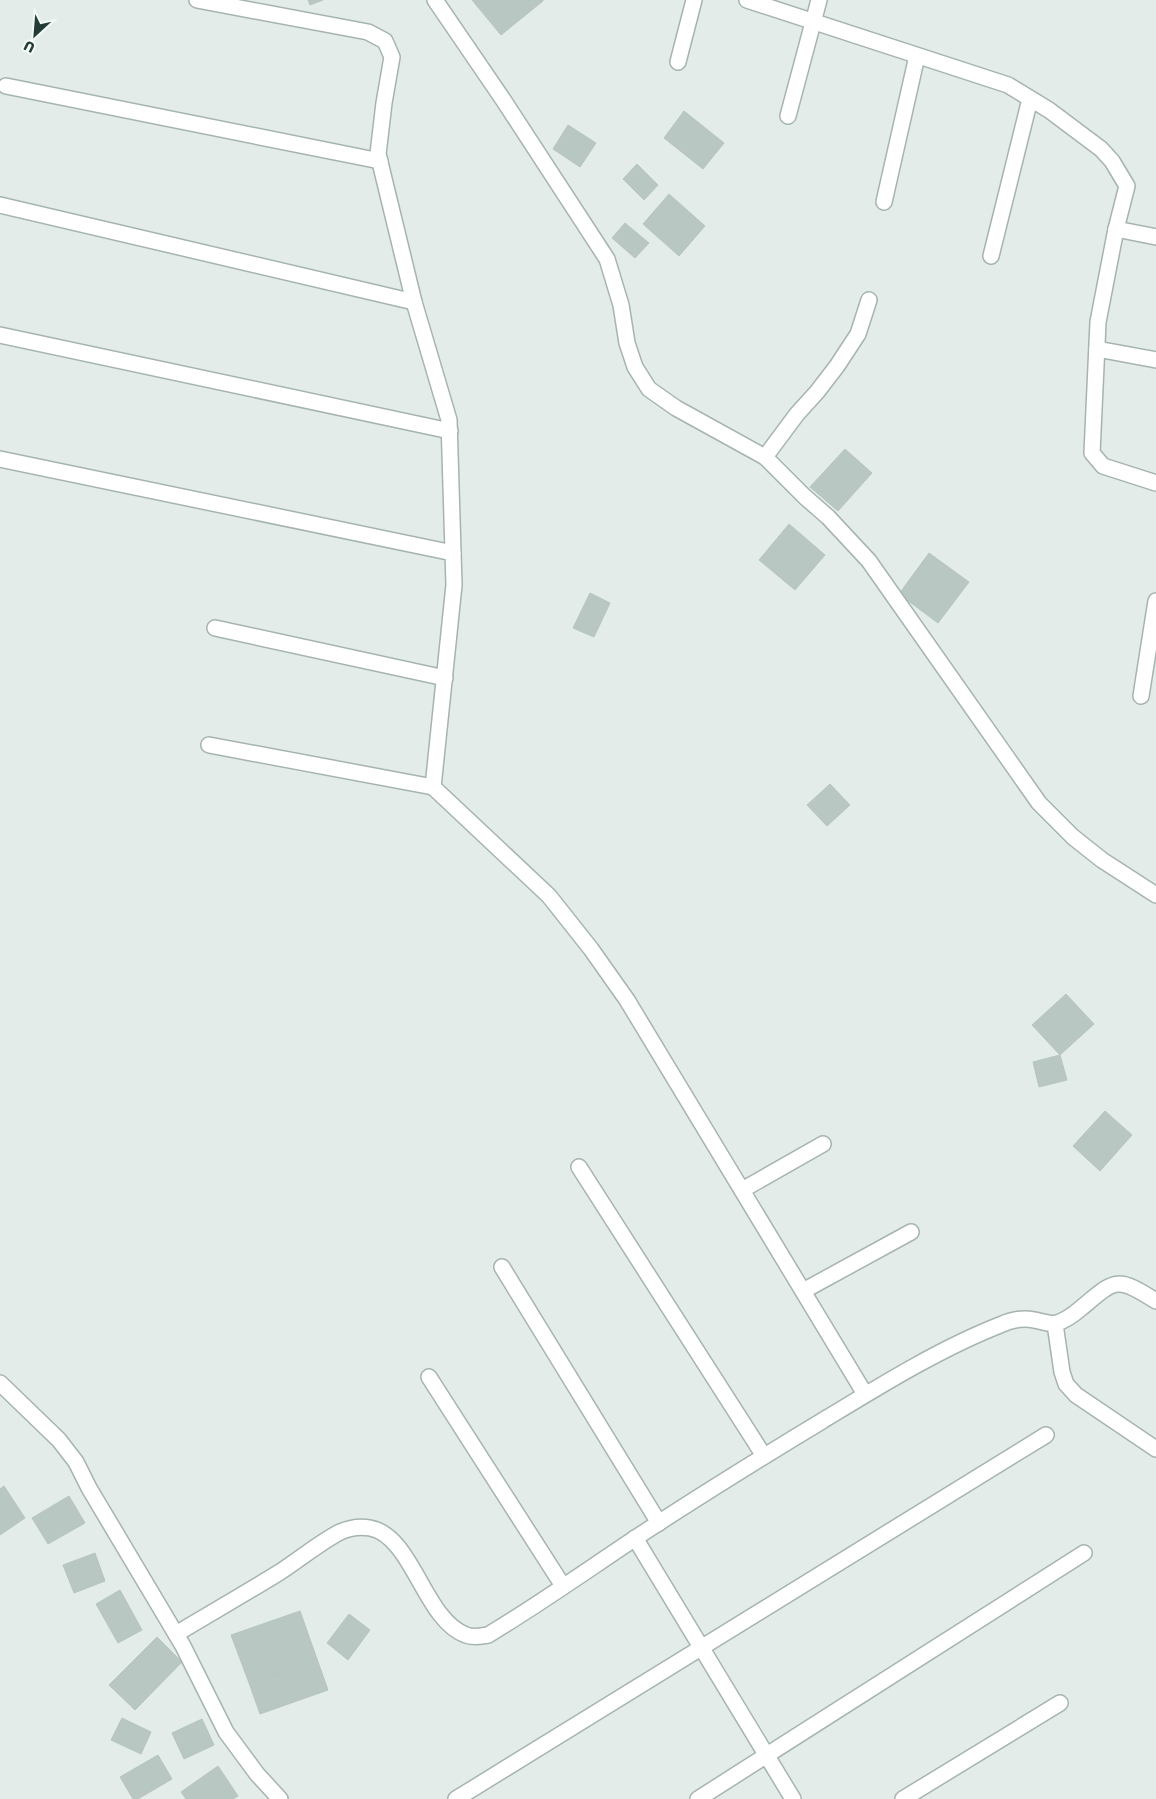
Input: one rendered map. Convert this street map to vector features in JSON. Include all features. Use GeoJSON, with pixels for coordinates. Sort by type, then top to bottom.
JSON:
{"type":"FeatureCollection","features":[{"type":"Feature","properties":{"kind":"street"},"geometry":{"type":"LineString","coordinates":[[196,0],[368,32],[385,41],[392,58],[378,154],[414,302],[450,420],[454,585],[433,787]]}},
{"type":"Feature","properties":{"kind":"street"},"geometry":{"type":"LineString","coordinates":[[435,0],[504,101],[607,259],[621,305],[627,343],[635,367],[649,389],[676,408],[764,457],[828,517],[869,561],[1039,803],[1073,837],[1102,860],[1156,895]]}},
{"type":"Feature","properties":{"kind":"street"},"geometry":{"type":"LineString","coordinates":[[678,62],[694,0]]}},
{"type":"Feature","properties":{"kind":"street"},"geometry":{"type":"LineString","coordinates":[[747,0],[1008,85],[1048,110],[1101,149],[1112,161],[1127,186],[1116,229],[1098,322],[1092,453],[1103,466],[1156,483]]}},
{"type":"Feature","properties":{"kind":"street"},"geometry":{"type":"LineString","coordinates":[[788,116],[819,0]]}},
{"type":"Feature","properties":{"kind":"street"},"geometry":{"type":"LineString","coordinates":[[884,202],[917,56]]}},
{"type":"Feature","properties":{"kind":"street"},"geometry":{"type":"LineString","coordinates":[[6,86],[380,161]]}},
{"type":"Feature","properties":{"kind":"street"},"geometry":{"type":"LineString","coordinates":[[991,256],[1030,99]]}},
{"type":"Feature","properties":{"kind":"street"},"geometry":{"type":"LineString","coordinates":[[0,205],[414,302]]}},
{"type":"Feature","properties":{"kind":"street"},"geometry":{"type":"LineString","coordinates":[[1116,229],[1156,237]]}},
{"type":"Feature","properties":{"kind":"street"},"geometry":{"type":"LineString","coordinates":[[764,457],[837,366],[858,334],[869,300]]}},
{"type":"Feature","properties":{"kind":"street"},"geometry":{"type":"LineString","coordinates":[[0,335],[450,430]]}},
{"type":"Feature","properties":{"kind":"street"},"geometry":{"type":"LineString","coordinates":[[1097,350],[1156,360]]}},
{"type":"Feature","properties":{"kind":"street"},"geometry":{"type":"LineString","coordinates":[[0,459],[453,554]]}},
{"type":"Feature","properties":{"kind":"street"},"geometry":{"type":"LineString","coordinates":[[1141,696],[1156,601]]}},
{"type":"Feature","properties":{"kind":"street"},"geometry":{"type":"LineString","coordinates":[[215,628],[444,678]]}},
{"type":"Feature","properties":{"kind":"street"},"geometry":{"type":"LineString","coordinates":[[209,745],[433,787],[549,896],[627,1000],[866,1394]]}},
{"type":"Feature","properties":{"kind":"street"},"geometry":{"type":"LineString","coordinates":[[742,1190],[823,1144]]}},
{"type":"Feature","properties":{"kind":"street"},"geometry":{"type":"LineString","coordinates":[[579,1166],[764,1456]]}},
{"type":"Feature","properties":{"kind":"street"},"geometry":{"type":"LineString","coordinates":[[803,1291],[911,1232]]}},
{"type":"Feature","properties":{"kind":"street"},"geometry":{"type":"LineString","coordinates":[[502,1267],[659,1523]]}},
{"type":"Feature","properties":{"kind":"street"},"geometry":{"type":"LineString","coordinates":[[176,1634],[280,1572],[341,1532],[360,1526],[372,1528],[385,1534],[400,1550],[440,1613],[454,1628],[466,1635],[475,1637],[488,1635],[764,1456],[866,1394],[954,1346],[1000,1324],[1023,1318],[1055,1324],[1070,1318],[1105,1288],[1115,1283],[1135,1288],[1156,1301]]}},
{"type":"Feature","properties":{"kind":"street"},"geometry":{"type":"LineString","coordinates":[[1055,1324],[1062,1372],[1066,1384],[1076,1395],[1156,1448]]}},
{"type":"Feature","properties":{"kind":"street"},"geometry":{"type":"LineString","coordinates":[[429,1377],[563,1586]]}},
{"type":"Feature","properties":{"kind":"street"},"geometry":{"type":"LineString","coordinates":[[0,1383],[59,1440],[76,1462],[176,1634],[226,1732],[251,1767],[280,1799]]}},
{"type":"Feature","properties":{"kind":"street"},"geometry":{"type":"LineString","coordinates":[[456,1799],[1046,1435]]}},
{"type":"Feature","properties":{"kind":"street"},"geometry":{"type":"LineString","coordinates":[[635,1538],[793,1799]]}},
{"type":"Feature","properties":{"kind":"street"},"geometry":{"type":"LineString","coordinates":[[698,1799],[1084,1553]]}},
{"type":"Feature","properties":{"kind":"street"},"geometry":{"type":"LineString","coordinates":[[903,1799],[1060,1703]]}},
{"type":"Feature","properties":{"kind":"building"},"geometry":{"type":"Polygon","coordinates":[[[308,0],[323,0],[310,5],[308,0]]]}},
{"type":"Feature","properties":{"kind":"building"},"geometry":{"type":"Polygon","coordinates":[[[472,0],[543,0],[543,1],[501,35],[472,0]]]}},
{"type":"Feature","properties":{"kind":"building"},"geometry":{"type":"Polygon","coordinates":[[[684,111],[724,143],[703,169],[664,138],[684,111]]]}},
{"type":"Feature","properties":{"kind":"building"},"geometry":{"type":"Polygon","coordinates":[[[568,125],[596,143],[580,167],[553,149],[568,125]]]}},
{"type":"Feature","properties":{"kind":"building"},"geometry":{"type":"Polygon","coordinates":[[[637,164],[658,185],[644,200],[623,179],[637,164]]]}},
{"type":"Feature","properties":{"kind":"building"},"geometry":{"type":"Polygon","coordinates":[[[669,194],[705,226],[679,256],[643,224],[669,194]]]}},
{"type":"Feature","properties":{"kind":"building"},"geometry":{"type":"Polygon","coordinates":[[[625,223],[649,243],[635,258],[612,238],[625,223]]]}},
{"type":"Feature","properties":{"kind":"building"},"geometry":{"type":"Polygon","coordinates":[[[845,449],[872,473],[838,511],[810,487],[845,449]]]}},
{"type":"Feature","properties":{"kind":"building"},"geometry":{"type":"Polygon","coordinates":[[[789,524],[825,555],[795,590],[759,560],[789,524]]]}},
{"type":"Feature","properties":{"kind":"building"},"geometry":{"type":"Polygon","coordinates":[[[929,553],[969,582],[938,623],[899,594],[929,553]]]}},
{"type":"Feature","properties":{"kind":"building"},"geometry":{"type":"Polygon","coordinates":[[[590,593],[610,603],[594,637],[573,628],[590,593]]]}},
{"type":"Feature","properties":{"kind":"building"},"geometry":{"type":"Polygon","coordinates":[[[830,784],[850,805],[827,826],[807,805],[830,784]]]}},
{"type":"Feature","properties":{"kind":"building"},"geometry":{"type":"Polygon","coordinates":[[[1066,994],[1094,1024],[1060,1055],[1032,1025],[1066,994]]]}},
{"type":"Feature","properties":{"kind":"building"},"geometry":{"type":"Polygon","coordinates":[[[1060,1055],[1067,1080],[1039,1087],[1033,1062],[1060,1055]]]}},
{"type":"Feature","properties":{"kind":"building"},"geometry":{"type":"Polygon","coordinates":[[[1105,1111],[1132,1135],[1100,1171],[1073,1146],[1105,1111]]]}},
{"type":"Feature","properties":{"kind":"building"},"geometry":{"type":"Polygon","coordinates":[[[4,1486],[25,1518],[0,1535],[0,1489],[4,1486]]]}},
{"type":"Feature","properties":{"kind":"building"},"geometry":{"type":"Polygon","coordinates":[[[69,1496],[85,1523],[48,1544],[32,1518],[69,1496]]]}},
{"type":"Feature","properties":{"kind":"building"},"geometry":{"type":"Polygon","coordinates":[[[95,1553],[105,1581],[74,1593],[63,1565],[95,1553]]]}},
{"type":"Feature","properties":{"kind":"building"},"geometry":{"type":"Polygon","coordinates":[[[120,1590],[142,1630],[118,1643],[96,1604],[120,1590]]]}},
{"type":"Feature","properties":{"kind":"building"},"geometry":{"type":"Polygon","coordinates":[[[300,1611],[317,1659],[249,1683],[231,1635],[300,1611]]]}},
{"type":"Feature","properties":{"kind":"building"},"geometry":{"type":"Polygon","coordinates":[[[349,1614],[370,1630],[348,1660],[327,1643],[349,1614]]]}},
{"type":"Feature","properties":{"kind":"building"},"geometry":{"type":"Polygon","coordinates":[[[157,1637],[182,1662],[135,1710],[109,1685],[157,1637]]]}},
{"type":"Feature","properties":{"kind":"building"},"geometry":{"type":"Polygon","coordinates":[[[317,1659],[328,1690],[260,1714],[249,1683],[317,1659]]]}},
{"type":"Feature","properties":{"kind":"building"},"geometry":{"type":"Polygon","coordinates":[[[122,1718],[151,1732],[141,1754],[111,1740],[122,1718]]]}},
{"type":"Feature","properties":{"kind":"building"},"geometry":{"type":"Polygon","coordinates":[[[202,1719],[214,1745],[184,1759],[172,1733],[202,1719]]]}},
{"type":"Feature","properties":{"kind":"building"},"geometry":{"type":"Polygon","coordinates":[[[158,1755],[172,1779],[138,1799],[133,1799],[120,1777],[158,1755]]]}},
{"type":"Feature","properties":{"kind":"building"},"geometry":{"type":"Polygon","coordinates":[[[218,1766],[238,1796],[233,1799],[186,1799],[181,1792],[218,1766]]]}}]}
